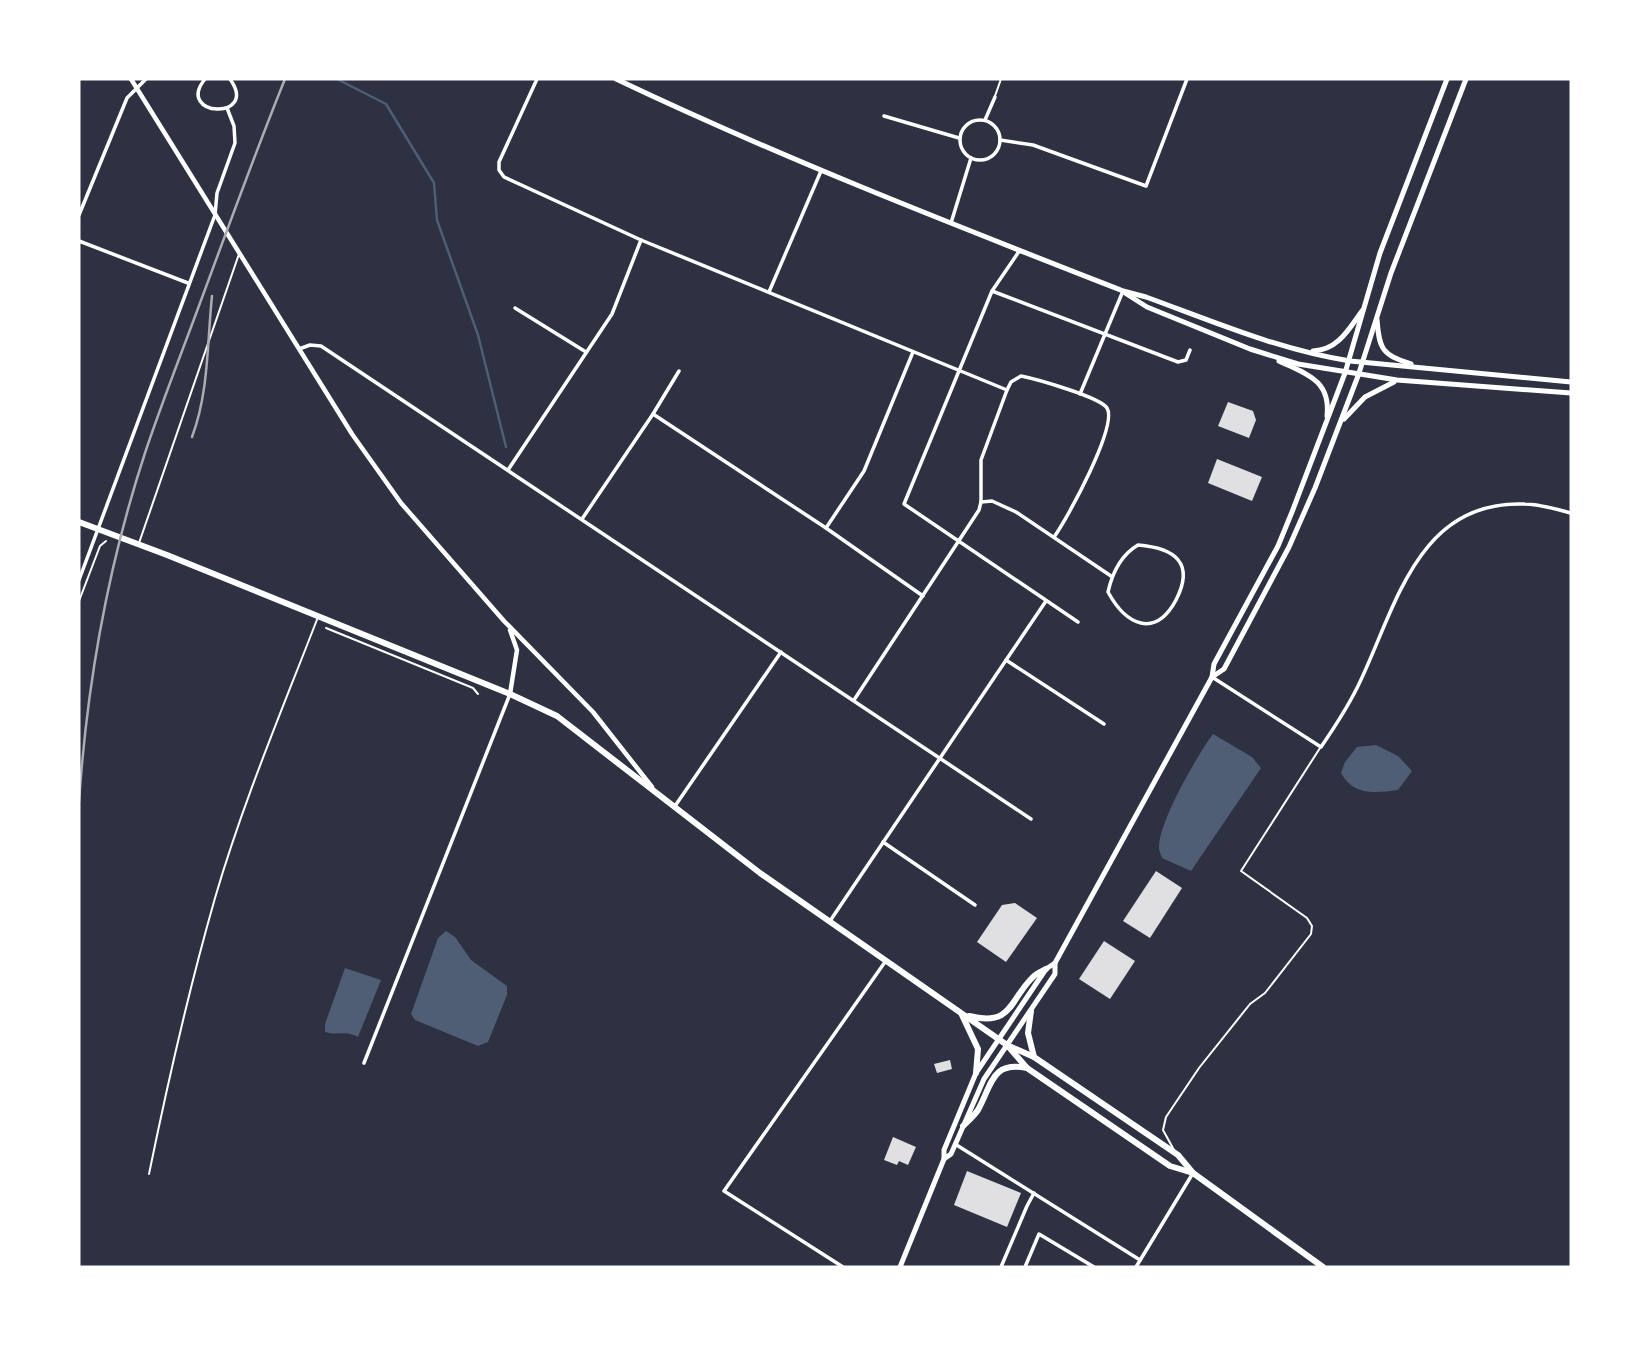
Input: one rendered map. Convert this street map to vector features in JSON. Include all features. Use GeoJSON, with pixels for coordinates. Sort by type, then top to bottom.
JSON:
{"type":"FeatureCollection","features":[{"type":"Feature","properties":{"kind":"highway"},"geometry":{"type":"LineString","coordinates":[[79,522],[318,616],[510,694],[557,716],[597,745],[673,808],[830,922],[998,1039],[1034,1056],[1178,1155],[1193,1173],[1323,1267]]}},
{"type":"Feature","properties":{"kind":"highway"},"geometry":{"type":"LineString","coordinates":[[961,1014],[985,1018],[996,1018],[1005,1014],[1032,977],[1046,969]]}},
{"type":"Feature","properties":{"kind":"highway"},"geometry":{"type":"LineString","coordinates":[[1031,1011],[1028,1032],[1034,1056]]}},
{"type":"Feature","properties":{"kind":"highway"},"geometry":{"type":"LineString","coordinates":[[961,1014],[978,1049],[976,1073]]}},
{"type":"Feature","properties":{"kind":"highway"},"geometry":{"type":"LineString","coordinates":[[1007,1045],[1027,1068],[1170,1166],[1193,1173]]}},
{"type":"Feature","properties":{"kind":"highway"},"geometry":{"type":"LineString","coordinates":[[963,1126],[977,1112],[993,1079],[1001,1069],[1011,1066],[1027,1068]]}},
{"type":"Feature","properties":{"kind":"main road"},"geometry":{"type":"LineString","coordinates":[[616,79],[707,122],[950,223],[1123,291],[1303,351],[1362,362],[1571,382]]}},
{"type":"Feature","properties":{"kind":"main road"},"geometry":{"type":"LineString","coordinates":[[900,1267],[976,1073],[1046,969],[1055,963],[1212,677],[1214,664],[1278,546],[1350,360],[1380,253],[1447,79]]}},
{"type":"Feature","properties":{"kind":"main road"},"geometry":{"type":"LineString","coordinates":[[1212,677],[1224,669],[1303,517],[1358,376],[1391,273],[1466,79]]}},
{"type":"Feature","properties":{"kind":"main road"},"geometry":{"type":"LineString","coordinates":[[1123,291],[1147,307],[1264,354],[1317,381],[1326,398],[1326,423]]}},
{"type":"Feature","properties":{"kind":"main road"},"geometry":{"type":"LineString","coordinates":[[1303,351],[1322,351],[1334,345],[1364,308]]}},
{"type":"Feature","properties":{"kind":"main road"},"geometry":{"type":"LineString","coordinates":[[1377,317],[1379,341],[1384,352],[1394,359],[1421,367]]}},
{"type":"Feature","properties":{"kind":"main road"},"geometry":{"type":"LineString","coordinates":[[1264,354],[1358,376],[1571,393]]}},
{"type":"Feature","properties":{"kind":"main road"},"geometry":{"type":"LineString","coordinates":[[1340,424],[1368,395],[1397,380]]}},
{"type":"Feature","properties":{"kind":"main road"},"geometry":{"type":"LineString","coordinates":[[944,1159],[951,1154],[984,1079],[1055,974],[1055,963]]}},
{"type":"Feature","properties":{"kind":"street"},"geometry":{"type":"LineString","coordinates":[[131,79],[352,434],[401,503],[504,621],[593,712],[659,796]]}},
{"type":"Feature","properties":{"kind":"street"},"geometry":{"type":"LineString","coordinates":[[79,215],[127,98],[146,79]]}},
{"type":"Feature","properties":{"kind":"street"},"geometry":{"type":"LineString","coordinates":[[204,79],[199,93],[205,106],[217,111],[227,108],[234,101],[236,92],[230,79]]}},
{"type":"Feature","properties":{"kind":"street"},"geometry":{"type":"LineString","coordinates":[[537,79],[499,162],[499,170],[505,177],[640,240],[1007,390]]}},
{"type":"Feature","properties":{"kind":"street"},"geometry":{"type":"LineString","coordinates":[[1000,140],[1033,145],[1146,186],[1187,79]]}},
{"type":"Feature","properties":{"kind":"street"},"geometry":{"type":"LineString","coordinates":[[985,120],[995,97]]}},
{"type":"Feature","properties":{"kind":"street"},"geometry":{"type":"LineString","coordinates":[[79,580],[215,215],[217,194],[235,144],[234,126],[227,108]]}},
{"type":"Feature","properties":{"kind":"street"},"geometry":{"type":"LineString","coordinates":[[884,116],[959,138]]}},
{"type":"Feature","properties":{"kind":"street"},"geometry":{"type":"LineString","coordinates":[[985,120],[996,127],[1000,140],[998,149],[991,157],[981,160],[971,158],[964,152],[959,138],[970,122],[985,120]]}},
{"type":"Feature","properties":{"kind":"street"},"geometry":{"type":"LineString","coordinates":[[950,223],[971,158]]}},
{"type":"Feature","properties":{"kind":"street"},"geometry":{"type":"LineString","coordinates":[[769,292],[821,171]]}},
{"type":"Feature","properties":{"kind":"street"},"geometry":{"type":"LineString","coordinates":[[507,470],[612,314],[640,240]]}},
{"type":"Feature","properties":{"kind":"street"},"geometry":{"type":"LineString","coordinates":[[79,241],[189,284]]}},
{"type":"Feature","properties":{"kind":"street"},"geometry":{"type":"LineString","coordinates":[[1020,250],[992,290],[904,505],[1078,622]]}},
{"type":"Feature","properties":{"kind":"street"},"geometry":{"type":"LineString","coordinates":[[992,290],[1178,362],[1186,360],[1190,350]]}},
{"type":"Feature","properties":{"kind":"street"},"geometry":{"type":"LineString","coordinates":[[1080,394],[1123,291]]}},
{"type":"Feature","properties":{"kind":"street"},"geometry":{"type":"LineString","coordinates":[[515,308],[586,352]]}},
{"type":"Feature","properties":{"kind":"street"},"geometry":{"type":"LineString","coordinates":[[299,349],[310,345],[321,346],[1031,819]]}},
{"type":"Feature","properties":{"kind":"street"},"geometry":{"type":"LineString","coordinates":[[826,528],[864,471],[913,352]]}},
{"type":"Feature","properties":{"kind":"street"},"geometry":{"type":"LineString","coordinates":[[582,519],[679,371]]}},
{"type":"Feature","properties":{"kind":"street"},"geometry":{"type":"LineString","coordinates":[[854,700],[979,510],[981,460],[1007,390],[1011,382],[1021,376],[1080,394],[1108,409],[1110,419],[1071,512],[1054,537]]}},
{"type":"Feature","properties":{"kind":"street"},"geometry":{"type":"LineString","coordinates":[[653,414],[826,528],[923,596]]}},
{"type":"Feature","properties":{"kind":"street"},"geometry":{"type":"LineString","coordinates":[[981,502],[996,502],[1016,512],[1112,576]]}},
{"type":"Feature","properties":{"kind":"street"},"geometry":{"type":"LineString","coordinates":[[1212,677],[1321,747],[1358,687],[1399,589],[1412,565],[1437,535],[1469,514],[1504,505],[1524,504],[1571,513]]}},
{"type":"Feature","properties":{"kind":"street"},"geometry":{"type":"LineString","coordinates":[[1138,545],[1155,546],[1167,551],[1183,567],[1185,576],[1182,588],[1164,618],[1144,625],[1115,604],[1108,592],[1112,576],[1125,556],[1138,545]]}},
{"type":"Feature","properties":{"kind":"street"},"geometry":{"type":"LineString","coordinates":[[830,922],[1046,600]]}},
{"type":"Feature","properties":{"kind":"street"},"geometry":{"type":"LineString","coordinates":[[364,1063],[510,694],[517,650],[513,635],[504,621]]}},
{"type":"Feature","properties":{"kind":"street"},"geometry":{"type":"LineString","coordinates":[[673,808],[781,652]]}},
{"type":"Feature","properties":{"kind":"street"},"geometry":{"type":"LineString","coordinates":[[1006,660],[1104,724]]}},
{"type":"Feature","properties":{"kind":"street"},"geometry":{"type":"LineString","coordinates":[[883,842],[975,905]]}},
{"type":"Feature","properties":{"kind":"street"},"geometry":{"type":"LineString","coordinates":[[843,1267],[724,1191],[885,961]]}},
{"type":"Feature","properties":{"kind":"street"},"geometry":{"type":"LineString","coordinates":[[955,1144],[1140,1260]]}},
{"type":"Feature","properties":{"kind":"street"},"geometry":{"type":"LineString","coordinates":[[1136,1267],[1193,1173]]}},
{"type":"Feature","properties":{"kind":"street"},"geometry":{"type":"LineString","coordinates":[[1001,1267],[1034,1194]]}},
{"type":"Feature","properties":{"kind":"street"},"geometry":{"type":"LineString","coordinates":[[1025,1267],[1039,1234],[1094,1267]]}},
{"type":"Feature","properties":{"kind":"lane"},"geometry":{"type":"LineString","coordinates":[[995,97],[1001,79]]}},
{"type":"Feature","properties":{"kind":"lane"},"geometry":{"type":"LineString","coordinates":[[139,544],[239,253]]}},
{"type":"Feature","properties":{"kind":"lane"},"geometry":{"type":"LineString","coordinates":[[149,1174],[168,1084],[215,898],[250,792],[318,616]]}},
{"type":"Feature","properties":{"kind":"lane"},"geometry":{"type":"LineString","coordinates":[[1178,1155],[1165,1136],[1163,1123],[1199,1068],[1250,1004],[1265,993],[1311,934],[1312,926],[1307,918],[1241,871],[1321,747]]}},
{"type":"Feature","properties":{"kind":"path"},"geometry":{"type":"LineString","coordinates":[[79,601],[104,541]]}},
{"type":"Feature","properties":{"kind":"water"},"geometry":{"type":"Polygon","coordinates":[[[1213,734],[1252,757],[1261,768],[1191,871],[1162,858],[1160,837],[1180,789],[1213,734]]]}},
{"type":"Feature","properties":{"kind":"water"},"geometry":{"type":"Polygon","coordinates":[[[1376,745],[1398,756],[1412,771],[1398,790],[1373,792],[1359,789],[1352,786],[1341,773],[1345,762],[1357,747],[1376,745]]]}},
{"type":"Feature","properties":{"kind":"water"},"geometry":{"type":"Polygon","coordinates":[[[446,931],[455,937],[471,960],[507,986],[507,995],[488,1042],[478,1046],[415,1020],[411,1014],[438,938],[446,931]]]}},
{"type":"Feature","properties":{"kind":"water"},"geometry":{"type":"Polygon","coordinates":[[[345,968],[381,980],[358,1037],[325,1032],[325,1024],[345,968]]]}},
{"type":"Feature","properties":{"kind":"building"},"geometry":{"type":"Polygon","coordinates":[[[1228,402],[1253,411],[1256,420],[1249,438],[1218,426],[1228,402]]]}},
{"type":"Feature","properties":{"kind":"building"},"geometry":{"type":"Polygon","coordinates":[[[1217,459],[1262,477],[1252,501],[1208,483],[1217,459]]]}},
{"type":"Feature","properties":{"kind":"building"},"geometry":{"type":"Polygon","coordinates":[[[1156,871],[1182,888],[1150,938],[1123,921],[1156,871]]]}},
{"type":"Feature","properties":{"kind":"building"},"geometry":{"type":"Polygon","coordinates":[[[1015,903],[1037,918],[1006,962],[977,942],[1002,905],[1015,903]]]}},
{"type":"Feature","properties":{"kind":"building"},"geometry":{"type":"Polygon","coordinates":[[[1104,941],[1135,961],[1110,999],[1079,979],[1104,941]]]}},
{"type":"Feature","properties":{"kind":"building"},"geometry":{"type":"Polygon","coordinates":[[[950,1060],[952,1069],[937,1073],[934,1064],[950,1060]]]}},
{"type":"Feature","properties":{"kind":"building"},"geometry":{"type":"Polygon","coordinates":[[[893,1137],[916,1147],[908,1165],[899,1161],[897,1165],[884,1160],[893,1137]]]}},
{"type":"Feature","properties":{"kind":"building"},"geometry":{"type":"Polygon","coordinates":[[[967,1171],[1021,1193],[1007,1227],[954,1205],[967,1171]]]}},
{"type":"Feature","properties":{"kind":"waterway"},"geometry":{"type":"LineString","coordinates":[[337,79],[386,104],[434,183],[437,220],[478,335],[506,447]]}},
{"type":"Feature","properties":{"kind":"railway"},"geometry":{"type":"LineString","coordinates":[[79,802],[87,713],[101,625],[120,538],[165,396],[285,79]]}},
{"type":"Feature","properties":{"kind":"railway"},"geometry":{"type":"LineString","coordinates":[[192,437],[202,403],[212,296]]}}]}
